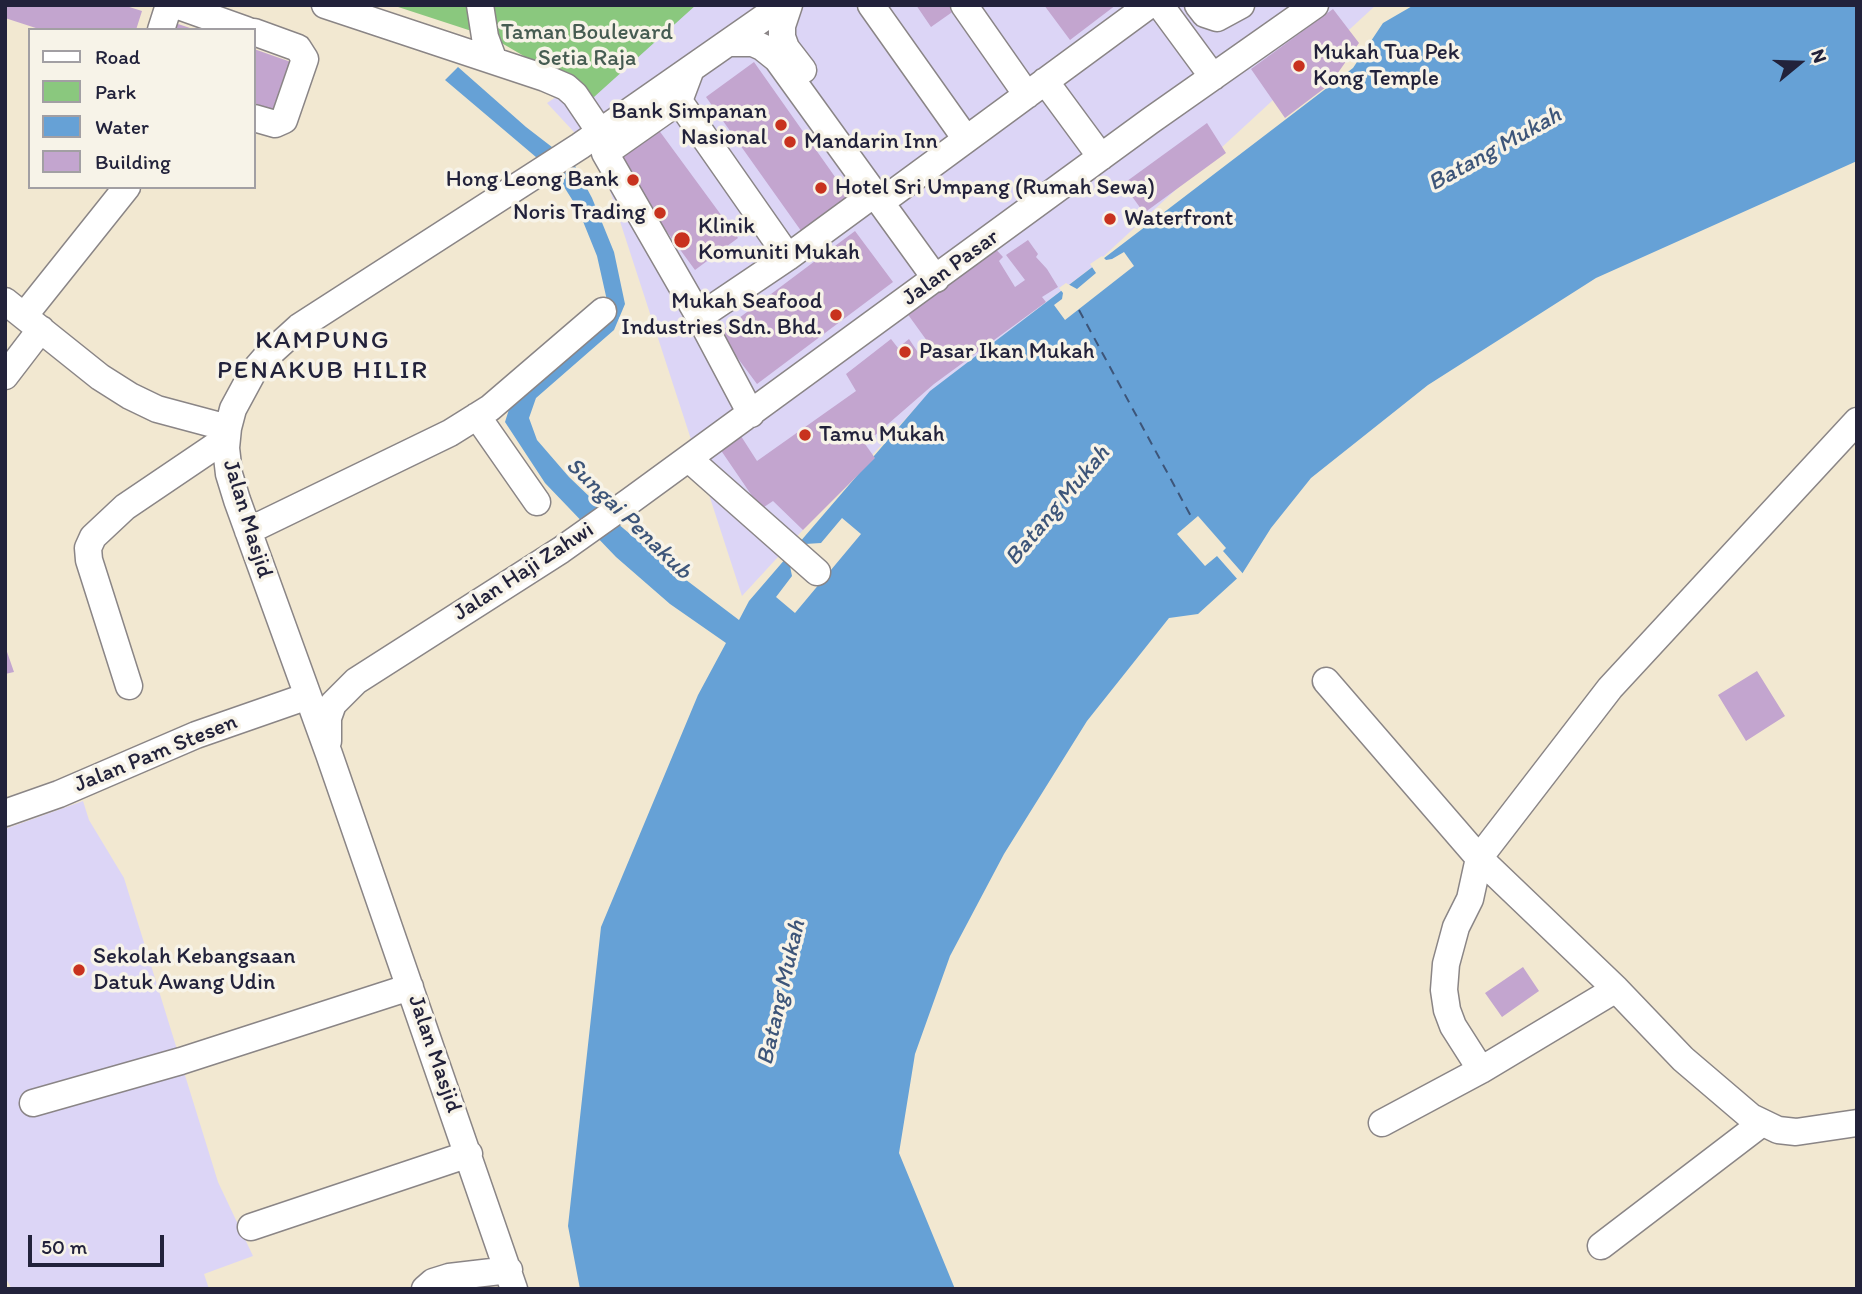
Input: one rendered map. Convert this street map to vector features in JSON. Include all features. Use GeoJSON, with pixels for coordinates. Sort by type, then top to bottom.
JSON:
{"type":"FeatureCollection","features":[{"type":"Feature","properties":{"kind":"street"},"geometry":{"type":"LineString","coordinates":[[162,28],[169,5]]}},
{"type":"Feature","properties":{"kind":"street"},"geometry":{"type":"LineString","coordinates":[[176,5],[240,28]]}},
{"type":"Feature","properties":{"kind":"street"},"geometry":{"type":"LineString","coordinates":[[325,5],[545,78],[566,88],[581,103],[595,144],[699,317],[751,414]]}},
{"type":"Feature","properties":{"kind":"street"},"geometry":{"type":"LineString","coordinates":[[480,5],[485,37],[494,61]]}},
{"type":"Feature","properties":{"kind":"street"},"geometry":{"type":"LineString","coordinates":[[789,5],[782,26],[786,48],[883,194],[941,275]]}},
{"type":"Feature","properties":{"kind":"street"},"geometry":{"type":"LineString","coordinates":[[871,5],[966,139]]}},
{"type":"Feature","properties":{"kind":"street"},"geometry":{"type":"LineString","coordinates":[[964,5],[1036,88],[1101,156]]}},
{"type":"Feature","properties":{"kind":"street"},"geometry":{"type":"LineString","coordinates":[[699,317],[966,139],[1149,5]]}},
{"type":"Feature","properties":{"kind":"street"},"geometry":{"type":"LineString","coordinates":[[1160,5],[1213,77]]}},
{"type":"Feature","properties":{"kind":"street"},"geometry":{"type":"LineString","coordinates":[[1198,5],[1205,14],[1217,18],[1241,5]]}},
{"type":"Feature","properties":{"kind":"street","name":"Jalan Pasar"},"geometry":{"type":"LineString","coordinates":[[689,458],[1213,77],[1280,16],[1315,5]]}},
{"type":"Feature","properties":{"kind":"street"},"geometry":{"type":"LineString","coordinates":[[595,144],[691,69],[729,43],[765,10]]}},
{"type":"Feature","properties":{"kind":"street"},"geometry":{"type":"LineString","coordinates":[[256,33],[298,48],[305,59],[284,120],[275,124],[256,119]]}},
{"type":"Feature","properties":{"kind":"street"},"geometry":{"type":"LineString","coordinates":[[729,43],[752,43],[777,59],[883,194]]}},
{"type":"Feature","properties":{"kind":"street"},"geometry":{"type":"LineString","coordinates":[[595,144],[678,102],[691,69]]}},
{"type":"Feature","properties":{"kind":"street"},"geometry":{"type":"LineString","coordinates":[[678,102],[788,257]]}},
{"type":"Feature","properties":{"kind":"street","name":"Jalan Masjid"},"geometry":{"type":"LineString","coordinates":[[512,1279],[329,754],[248,531],[229,474],[228,433],[233,409],[248,381],[282,341],[319,313],[543,170],[595,144]]}},
{"type":"Feature","properties":{"kind":"street"},"geometry":{"type":"LineString","coordinates":[[5,376],[24,316],[125,189]]}},
{"type":"Feature","properties":{"kind":"street"},"geometry":{"type":"LineString","coordinates":[[248,531],[409,454],[477,416],[603,311]]}},
{"type":"Feature","properties":{"kind":"street"},"geometry":{"type":"LineString","coordinates":[[24,316],[100,377],[130,396],[157,409],[228,433]]}},
{"type":"Feature","properties":{"kind":"street"},"geometry":{"type":"LineString","coordinates":[[477,416],[537,502]]}},
{"type":"Feature","properties":{"kind":"street"},"geometry":{"type":"LineString","coordinates":[[1481,1070],[1453,1026],[1444,990],[1446,964],[1456,927],[1470,899],[1479,858],[1610,688],[1857,421]]}},
{"type":"Feature","properties":{"kind":"street"},"geometry":{"type":"LineString","coordinates":[[129,686],[89,560],[93,537],[125,507],[228,433]]}},
{"type":"Feature","properties":{"kind":"street"},"geometry":{"type":"LineString","coordinates":[[689,458],[817,572]]}},
{"type":"Feature","properties":{"kind":"street","name":"Jalan Haji Zahwi"},"geometry":{"type":"LineString","coordinates":[[329,754],[328,718],[333,705],[356,681],[561,550],[689,458]]}},
{"type":"Feature","properties":{"kind":"street","name":"Jalan Haji Zahwi"},"geometry":{"type":"LineString","coordinates":[[304,685],[310,681],[327,687],[356,681]]}},
{"type":"Feature","properties":{"kind":"street"},"geometry":{"type":"LineString","coordinates":[[1326,681],[1479,858],[1616,989],[1683,1059],[1751,1117],[1777,1130],[1796,1132],[1857,1123]]}},
{"type":"Feature","properties":{"kind":"street","name":"Jalan Pam Stesen"},"geometry":{"type":"LineString","coordinates":[[5,813],[59,794],[304,685]]}},
{"type":"Feature","properties":{"kind":"street"},"geometry":{"type":"LineString","coordinates":[[33,1103],[181,1061],[410,986]]}},
{"type":"Feature","properties":{"kind":"street"},"geometry":{"type":"LineString","coordinates":[[1382,1123],[1481,1070],[1616,989]]}},
{"type":"Feature","properties":{"kind":"street"},"geometry":{"type":"LineString","coordinates":[[1601,1246],[1762,1123]]}},
{"type":"Feature","properties":{"kind":"street"},"geometry":{"type":"LineString","coordinates":[[251,1227],[469,1154]]}},
{"type":"Feature","properties":{"kind":"street"},"geometry":{"type":"LineString","coordinates":[[425,1289],[433,1282],[449,1277],[512,1279]]}},
{"type":"Feature","properties":{"kind":"shaded area"},"geometry":{"type":"Polygon","coordinates":[[[695,5],[1376,5],[1092,267],[933,389],[742,596],[600,160],[547,103],[695,5]]]}},
{"type":"Feature","properties":{"kind":"shaded area","name":"Sekolah Kebangsaan Datuk Awang Udin"},"geometry":{"type":"Polygon","coordinates":[[[83,801],[89,820],[124,878],[218,1182],[253,1256],[204,1274],[209,1289],[12,1289],[5,1277],[5,829],[83,801]]]}},
{"type":"Feature","properties":{"kind":"green space","name":"Taman Boulevard Setia Raja"},"geometry":{"type":"Polygon","coordinates":[[[392,5],[696,5],[594,97],[493,38],[392,5]]]}},
{"type":"Feature","properties":{"kind":"water","name":"Batang Mukah"},"geometry":{"type":"Polygon","coordinates":[[[1414,5],[1857,5],[1857,161],[1596,278],[1428,385],[1311,478],[1271,528],[1242,574],[1198,614],[1169,618],[1087,721],[1004,854],[950,956],[915,1054],[899,1153],[955,1289],[580,1289],[568,1226],[601,927],[698,695],[726,643],[670,604],[616,557],[545,483],[505,422],[511,403],[608,305],[597,256],[578,209],[556,174],[445,80],[458,67],[526,127],[574,164],[592,198],[614,252],[625,304],[614,330],[536,398],[529,418],[537,440],[569,477],[617,523],[739,620],[749,601],[930,391],[1353,68],[1383,23],[1414,5]]]}},
{"type":"Feature","properties":{"kind":"pier"},"geometry":{"type":"Polygon","coordinates":[[[1124,252],[1134,266],[1065,320],[1054,305],[1062,299],[1063,293],[1059,288],[1066,283],[1077,289],[1096,273],[1090,264],[1102,256],[1106,260],[1112,259],[1124,252]]]}},
{"type":"Feature","properties":{"kind":"pier"},"geometry":{"type":"Polygon","coordinates":[[[1198,516],[1226,548],[1223,551],[1245,576],[1239,581],[1217,556],[1205,566],[1177,534],[1198,516]]]}},
{"type":"Feature","properties":{"kind":"pier"},"geometry":{"type":"Polygon","coordinates":[[[842,518],[861,534],[795,613],[776,597],[792,576],[789,561],[805,544],[821,543],[842,518]]]}},
{"type":"Feature","properties":{"kind":"building"},"geometry":{"type":"Polygon","coordinates":[[[5,5],[123,5],[142,11],[137,28],[36,28],[5,18],[5,5]]]}},
{"type":"Feature","properties":{"kind":"building"},"geometry":{"type":"Polygon","coordinates":[[[916,5],[956,5],[958,8],[931,27],[916,5]]]}},
{"type":"Feature","properties":{"kind":"building"},"geometry":{"type":"Polygon","coordinates":[[[1044,5],[1116,5],[1070,40],[1044,5]]]}},
{"type":"Feature","properties":{"kind":"building","name":"Mukah Tua Pek Kong Temple"},"geometry":{"type":"Polygon","coordinates":[[[1333,9],[1359,43],[1330,84],[1285,118],[1251,69],[1333,9]]]}},
{"type":"Feature","properties":{"kind":"building"},"geometry":{"type":"Polygon","coordinates":[[[175,23],[190,28],[173,28],[175,23]]]}},
{"type":"Feature","properties":{"kind":"building"},"geometry":{"type":"Polygon","coordinates":[[[256,50],[291,62],[275,110],[256,104],[256,50]]]}},
{"type":"Feature","properties":{"kind":"building"},"geometry":{"type":"Polygon","coordinates":[[[754,62],[852,201],[804,235],[706,97],[754,62]]]}},
{"type":"Feature","properties":{"kind":"building"},"geometry":{"type":"Polygon","coordinates":[[[1207,123],[1226,153],[1144,213],[1123,184],[1207,123]]]}},
{"type":"Feature","properties":{"kind":"building"},"geometry":{"type":"Polygon","coordinates":[[[658,129],[738,238],[695,270],[615,161],[658,129]]]}},
{"type":"Feature","properties":{"kind":"building"},"geometry":{"type":"Polygon","coordinates":[[[855,231],[893,282],[757,384],[719,333],[855,231]]]}},
{"type":"Feature","properties":{"kind":"building"},"geometry":{"type":"Polygon","coordinates":[[[1028,240],[1038,254],[1036,257],[1058,287],[1042,297],[1046,302],[934,384],[865,444],[875,458],[803,530],[773,501],[761,509],[720,449],[739,433],[757,461],[856,391],[846,374],[891,339],[898,348],[909,339],[923,360],[935,352],[904,309],[992,245],[1003,257],[999,261],[1015,287],[1025,280],[1006,255],[1028,240]]]}},
{"type":"Feature","properties":{"kind":"building"},"geometry":{"type":"Polygon","coordinates":[[[5,646],[14,672],[5,674],[5,646]]]}},
{"type":"Feature","properties":{"kind":"building"},"geometry":{"type":"Polygon","coordinates":[[[1757,671],[1785,716],[1746,741],[1718,695],[1757,671]]]}},
{"type":"Feature","properties":{"kind":"building"},"geometry":{"type":"Polygon","coordinates":[[[1523,967],[1539,991],[1502,1017],[1485,993],[1523,967]]]}},
{"type":"Feature","properties":{"kind":"ferry route"},"geometry":{"type":"LineString","coordinates":[[1079,310],[1193,520]]}},
{"type":"Feature","properties":{"kind":"place","name":"Mukah Tua Pek Kong Temple"},"geometry":{"type":"Point","coordinates":[1299,66]}},
{"type":"Feature","properties":{"kind":"place","name":"Bank Simpanan Nasional"},"geometry":{"type":"Point","coordinates":[781,125]}},
{"type":"Feature","properties":{"kind":"place","name":"Mandarin Inn"},"geometry":{"type":"Point","coordinates":[790,142]}},
{"type":"Feature","properties":{"kind":"place","name":"Hong Leong Bank"},"geometry":{"type":"Point","coordinates":[633,180]}},
{"type":"Feature","properties":{"kind":"place","name":"Hotel Sri Umpang (Rumah Sewa)"},"geometry":{"type":"Point","coordinates":[821,188]}},
{"type":"Feature","properties":{"kind":"place","name":"Noris Trading"},"geometry":{"type":"Point","coordinates":[660,213]}},
{"type":"Feature","properties":{"kind":"place","name":"Waterfront"},"geometry":{"type":"Point","coordinates":[1110,219]}},
{"type":"Feature","properties":{"kind":"place","name":"Klinik Komuniti Mukah"},"geometry":{"type":"Point","coordinates":[682,240]}},
{"type":"Feature","properties":{"kind":"place","name":"Mukah Seafood Industries Sdn. Bhd."},"geometry":{"type":"Point","coordinates":[836,315]}},
{"type":"Feature","properties":{"kind":"place","name":"Pasar Ikan Mukah"},"geometry":{"type":"Point","coordinates":[905,352]}},
{"type":"Feature","properties":{"kind":"place","name":"Tamu Mukah"},"geometry":{"type":"Point","coordinates":[805,435]}},
{"type":"Feature","properties":{"kind":"place","name":"Sekolah Kebangsaan Datuk Awang Udin"},"geometry":{"type":"Point","coordinates":[79,970]}},
{"type":"Feature","properties":{"kind":"district","name":"KAMPUNG PENAKUB HILIR"},"geometry":{"type":"Point","coordinates":[323,356]}},
{"type":"Feature","properties":{"kind":"water label","name":"Sungai Penakub"},"geometry":{"type":"Point","coordinates":[628,519]}}]}
